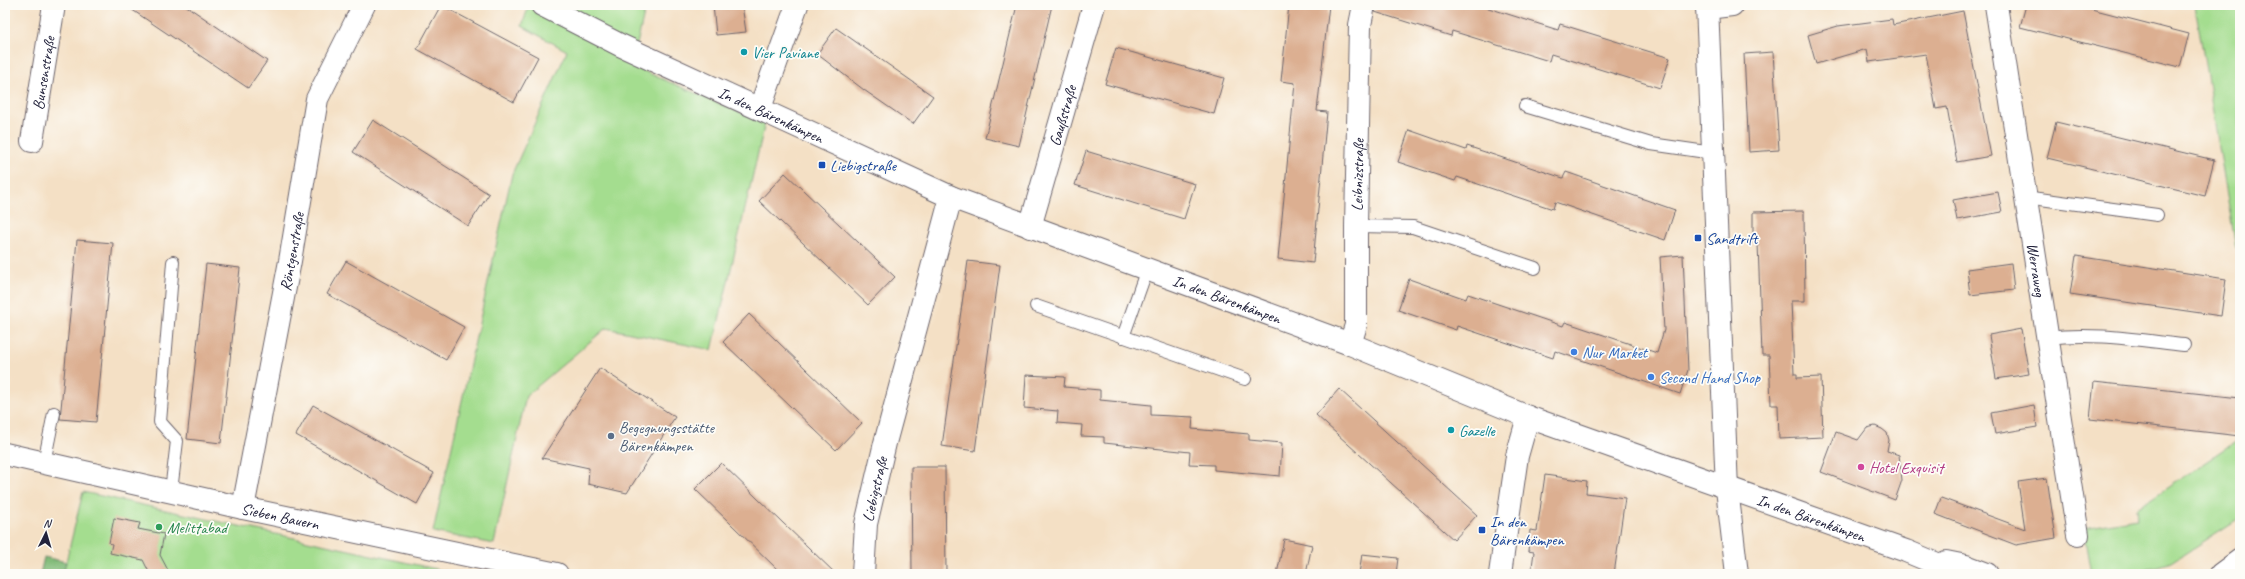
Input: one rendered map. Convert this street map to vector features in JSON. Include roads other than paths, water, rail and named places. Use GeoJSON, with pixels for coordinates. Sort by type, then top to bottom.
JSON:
{"type":"FeatureCollection","features":[{"type":"Feature","properties":{"kind":"street","name":"Bunsenstraße"},"geometry":{"type":"LineString","coordinates":[[32,141],[54,5]]}},
{"type":"Feature","properties":{"kind":"street","name":"Röntgenstraße"},"geometry":{"type":"LineString","coordinates":[[243,508],[291,253],[317,99],[364,5]]}},
{"type":"Feature","properties":{"kind":"street","name":"In den Bärenkämpen"},"geometry":{"type":"LineString","coordinates":[[542,5],[620,45],[951,197],[1350,344],[1528,417],[1727,489],[1932,566],[1960,574]]}},
{"type":"Feature","properties":{"kind":"street"},"geometry":{"type":"LineString","coordinates":[[760,108],[797,5]]}},
{"type":"Feature","properties":{"kind":"street","name":"Gaußstraße"},"geometry":{"type":"LineString","coordinates":[[1030,226],[1094,5]]}},
{"type":"Feature","properties":{"kind":"street","name":"Leibnizstraße"},"geometry":{"type":"LineString","coordinates":[[1350,344],[1356,325],[1356,226],[1360,25],[1364,5]]}},
{"type":"Feature","properties":{"kind":"street"},"geometry":{"type":"LineString","coordinates":[[1732,5],[1707,7],[1727,489],[1737,574]]}},
{"type":"Feature","properties":{"kind":"street","name":"Werraweg"},"geometry":{"type":"LineString","coordinates":[[1996,5],[2078,535]]}},
{"type":"Feature","properties":{"kind":"street","name":"Liebigstraße"},"geometry":{"type":"LineString","coordinates":[[863,574],[866,524],[883,450],[951,197]]}},
{"type":"Feature","properties":{"kind":"street"},"geometry":{"type":"LineString","coordinates":[[1500,574],[1517,456],[1528,417]]}},
{"type":"Feature","properties":{"kind":"street","name":"Sieben Bauern"},"geometry":{"type":"LineString","coordinates":[[5,454],[516,570],[557,574]]}},
{"type":"Feature","properties":{"kind":"street"},"geometry":{"type":"LineString","coordinates":[[2221,574],[2240,560]]}},
{"type":"Feature","properties":{"kind":"street","name":"In den Bärenkämpen"},"geometry":{"type":"LineString","coordinates":[[1932,566],[1966,566],[1987,574]]}},
{"type":"Feature","properties":{"kind":"lane"},"geometry":{"type":"LineString","coordinates":[[1526,106],[1651,144],[1713,153]]}},
{"type":"Feature","properties":{"kind":"lane"},"geometry":{"type":"LineString","coordinates":[[2025,197],[2156,215]]}},
{"type":"Feature","properties":{"kind":"lane"},"geometry":{"type":"LineString","coordinates":[[1356,226],[1413,227],[1535,268]]}},
{"type":"Feature","properties":{"kind":"lane"},"geometry":{"type":"LineString","coordinates":[[171,492],[177,441],[160,422],[173,262]]}},
{"type":"Feature","properties":{"kind":"lane"},"geometry":{"type":"LineString","coordinates":[[1123,337],[1147,270]]}},
{"type":"Feature","properties":{"kind":"lane"},"geometry":{"type":"LineString","coordinates":[[1036,306],[1245,379]]}},
{"type":"Feature","properties":{"kind":"lane"},"geometry":{"type":"LineString","coordinates":[[2047,338],[2074,334],[2097,335],[2184,345]]}},
{"type":"Feature","properties":{"kind":"lane"},"geometry":{"type":"LineString","coordinates":[[44,463],[54,413]]}},
{"type":"Feature","properties":{"kind":"place","name":"Vier Paviane"},"geometry":{"type":"Point","coordinates":[744,52]}},
{"type":"Feature","properties":{"kind":"place","name":"Liebigstraße"},"geometry":{"type":"Point","coordinates":[822,165]}},
{"type":"Feature","properties":{"kind":"place","name":"Sandtrift"},"geometry":{"type":"Point","coordinates":[1698,238]}},
{"type":"Feature","properties":{"kind":"place","name":"Nur Market"},"geometry":{"type":"Point","coordinates":[1574,352]}},
{"type":"Feature","properties":{"kind":"place","name":"Second Hand Shop"},"geometry":{"type":"Point","coordinates":[1651,377]}},
{"type":"Feature","properties":{"kind":"place","name":"Gazelle"},"geometry":{"type":"Point","coordinates":[1451,430]}},
{"type":"Feature","properties":{"kind":"place","name":"Begegnungsstätte Bärenkämpen"},"geometry":{"type":"Point","coordinates":[611,436]}},
{"type":"Feature","properties":{"kind":"place","name":"Hotel Exquisit"},"geometry":{"type":"Point","coordinates":[1861,467]}},
{"type":"Feature","properties":{"kind":"place","name":"Melittabad"},"geometry":{"type":"Point","coordinates":[159,527]}},
{"type":"Feature","properties":{"kind":"place","name":"In den Bärenkämpen"},"geometry":{"type":"Point","coordinates":[1482,530]}}]}
